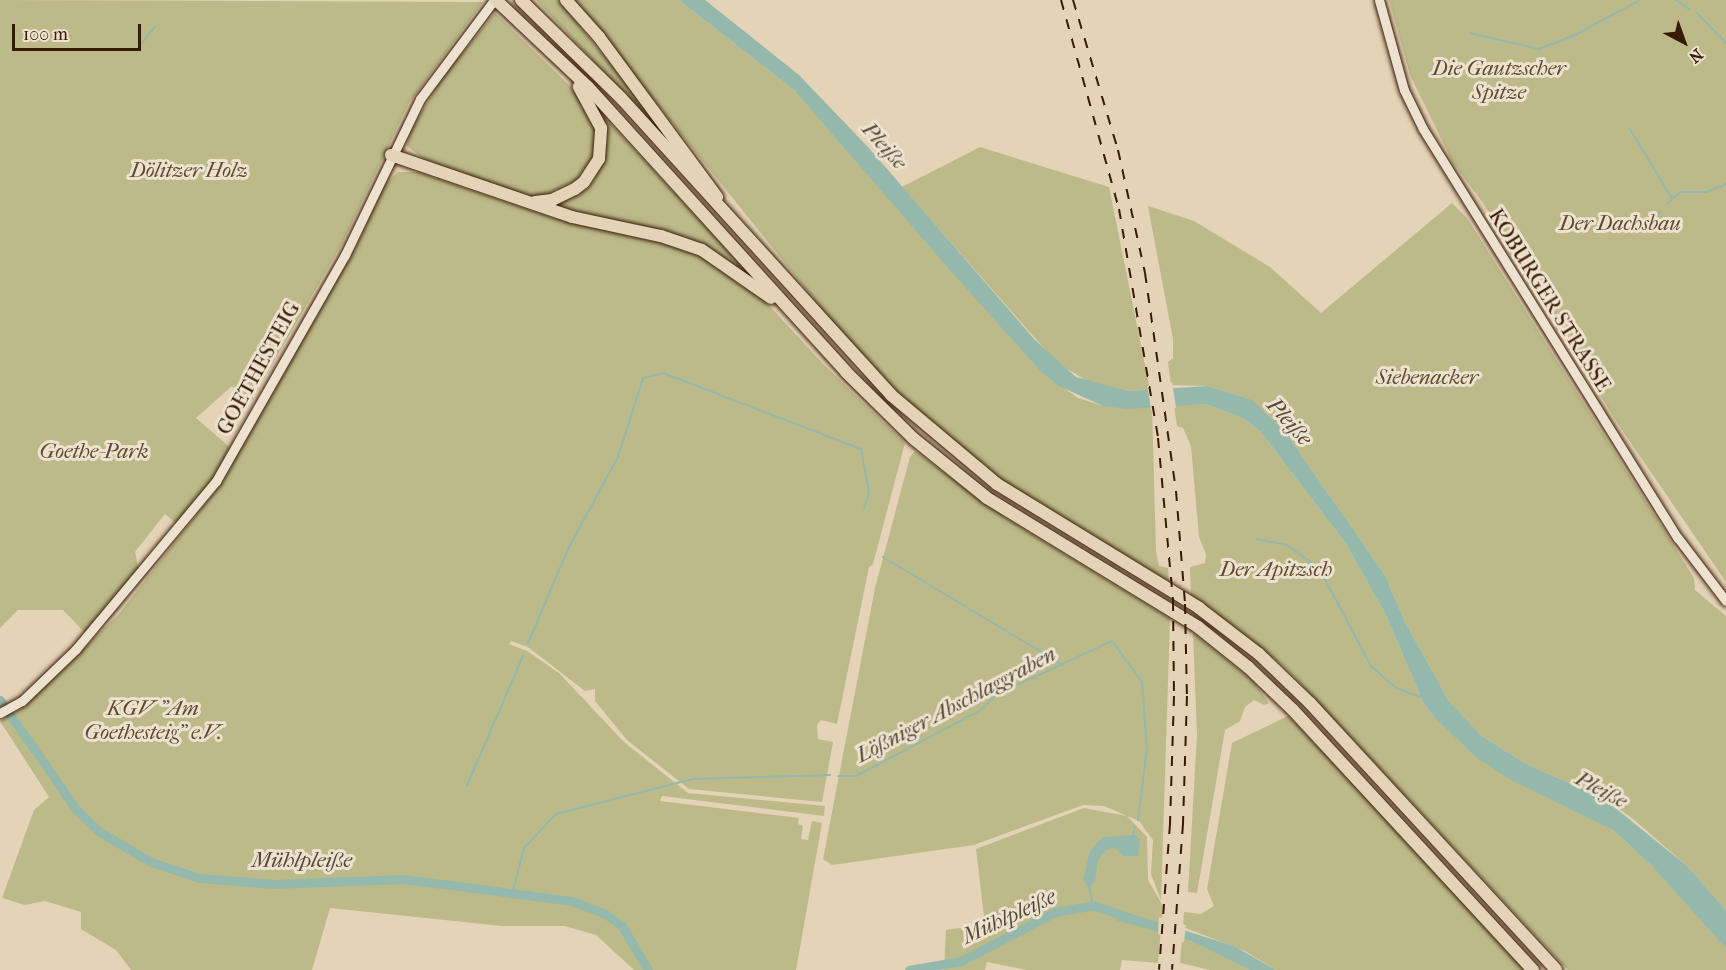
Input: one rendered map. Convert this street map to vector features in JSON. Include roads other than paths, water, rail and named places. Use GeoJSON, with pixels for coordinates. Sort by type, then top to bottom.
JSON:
{"type":"FeatureCollection","features":[{"type":"Feature","properties":{"kind":"highway"},"geometry":{"type":"LineString","coordinates":[[495,0],[561,59],[881,408],[969,485],[1198,627],[1248,667],[1293,710],[1533,970]]}},
{"type":"Feature","properties":{"kind":"highway"},"geometry":{"type":"LineString","coordinates":[[521,0],[614,92],[875,378],[957,454],[1030,506],[1199,608],[1259,654],[1310,703],[1556,970]]}},
{"type":"Feature","properties":{"kind":"highway"},"geometry":{"type":"LineString","coordinates":[[566,0],[705,176],[729,219]]}},
{"type":"Feature","properties":{"kind":"highway"},"geometry":{"type":"LineString","coordinates":[[531,203],[552,200],[575,189],[584,182],[599,159],[602,142],[597,117],[561,59]]}},
{"type":"Feature","properties":{"kind":"highway"},"geometry":{"type":"LineString","coordinates":[[391,155],[531,203],[702,250],[740,274],[798,320]]}},
{"type":"Feature","properties":{"kind":"main road","name":"GOETHESTEIG"},"geometry":{"type":"LineString","coordinates":[[0,713],[14,706],[76,649],[216,481],[345,255],[391,155],[420,99],[473,25],[495,0]]}},
{"type":"Feature","properties":{"kind":"main road","name":"KOBURGER STRASSE"},"geometry":{"type":"LineString","coordinates":[[1379,0],[1404,90],[1423,129],[1678,538],[1726,601]]}},
{"type":"Feature","properties":{"kind":"water"},"geometry":{"type":"Polygon","coordinates":[[[679,0],[705,0],[799,75],[868,147],[1035,340],[1076,377],[1128,391],[1208,386],[1252,400],[1286,433],[1385,575],[1405,622],[1449,701],[1482,736],[1526,764],[1603,798],[1687,866],[1726,910],[1726,948],[1651,865],[1613,830],[1511,780],[1476,757],[1434,717],[1424,704],[1385,613],[1346,544],[1261,432],[1243,418],[1205,404],[1128,409],[1103,406],[1059,386],[1041,372],[795,91],[679,0]]]}},
{"type":"Feature","properties":{"kind":"water"},"geometry":{"type":"Polygon","coordinates":[[[1135,835],[1140,840],[1138,856],[1123,856],[1114,847],[1105,851],[1098,860],[1095,881],[1089,887],[1083,880],[1090,851],[1103,837],[1135,835]]]}},
{"type":"Feature","properties":{"kind":"water"},"geometry":{"type":"Polygon","coordinates":[[[1119,910],[1234,946],[1276,970],[1250,970],[1191,941],[1116,920],[1119,910]]]}},
{"type":"Feature","properties":{"kind":"waterway"},"geometry":{"type":"LineString","coordinates":[[1470,33],[1539,49],[1575,35],[1640,0]]}},
{"type":"Feature","properties":{"kind":"waterway"},"geometry":{"type":"LineString","coordinates":[[1676,0],[1689,9]]}},
{"type":"Feature","properties":{"kind":"waterway"},"geometry":{"type":"LineString","coordinates":[[1697,13],[1726,43]]}},
{"type":"Feature","properties":{"kind":"waterway"},"geometry":{"type":"LineString","coordinates":[[139,40],[141,44],[155,27]]}},
{"type":"Feature","properties":{"kind":"waterway"},"geometry":{"type":"LineString","coordinates":[[1630,129],[1672,199]]}},
{"type":"Feature","properties":{"kind":"waterway"},"geometry":{"type":"LineString","coordinates":[[1667,204],[1680,192],[1707,192],[1726,184]]}},
{"type":"Feature","properties":{"kind":"waterway"},"geometry":{"type":"LineString","coordinates":[[1653,222],[1660,212]]}},
{"type":"Feature","properties":{"kind":"waterway"},"geometry":{"type":"LineString","coordinates":[[528,643],[568,549],[618,457],[643,378],[663,373],[861,449],[869,493],[864,509]]}},
{"type":"Feature","properties":{"kind":"waterway"},"geometry":{"type":"LineString","coordinates":[[1256,539],[1287,545],[1319,568],[1371,666],[1396,688],[1421,697]]}},
{"type":"Feature","properties":{"kind":"waterway"},"geometry":{"type":"LineString","coordinates":[[883,557],[1063,665]]}},
{"type":"Feature","properties":{"kind":"waterway","name":"Lößniger Abschlaggraben"},"geometry":{"type":"LineString","coordinates":[[838,776],[856,776],[981,710],[996,695],[1112,641],[1142,682],[1147,748],[1138,820]]}},
{"type":"Feature","properties":{"kind":"waterway"},"geometry":{"type":"LineString","coordinates":[[467,785],[523,656]]}},
{"type":"Feature","properties":{"kind":"waterway","name":"Mühlpleiße"},"geometry":{"type":"LineString","coordinates":[[0,700],[76,809],[100,832],[151,862],[199,878],[273,884],[403,879],[572,901],[604,913],[622,926],[648,970]]}},
{"type":"Feature","properties":{"kind":"waterway","name":"Lößniger Abschlaggraben"},"geometry":{"type":"LineString","coordinates":[[513,891],[524,848],[556,814],[692,779],[830,775]]}},
{"type":"Feature","properties":{"kind":"waterway","name":"Lößniger Abschlaggraben"},"geometry":{"type":"LineString","coordinates":[[1133,836],[1135,827]]}},
{"type":"Feature","properties":{"kind":"waterway","name":"Lößniger Abschlaggraben"},"geometry":{"type":"LineString","coordinates":[[1089,885],[1093,905]]}},
{"type":"Feature","properties":{"kind":"waterway","name":"Mühlpleiße"},"geometry":{"type":"LineString","coordinates":[[909,970],[961,961],[1055,912],[1093,905],[1130,918]]}},
{"type":"Feature","properties":{"kind":"railway"},"geometry":{"type":"LineString","coordinates":[[1061,0],[1119,209],[1158,438],[1173,601],[1174,696],[1170,824],[1159,970]]}},
{"type":"Feature","properties":{"kind":"railway"},"geometry":{"type":"LineString","coordinates":[[1073,0],[1118,150],[1145,273],[1176,491],[1185,604],[1187,696],[1183,824],[1172,970]]}},
{"type":"Feature","properties":{"kind":"park label","name":"Die Gautzscher Spitze"},"geometry":{"type":"Point","coordinates":[1499,80]}},
{"type":"Feature","properties":{"kind":"park label","name":"Dölitzer Holz"},"geometry":{"type":"Point","coordinates":[189,170]}},
{"type":"Feature","properties":{"kind":"park label","name":"Der Dachsbau"},"geometry":{"type":"Point","coordinates":[1620,223]}},
{"type":"Feature","properties":{"kind":"park label","name":"Siebenacker"},"geometry":{"type":"Point","coordinates":[1427,377]}},
{"type":"Feature","properties":{"kind":"park label","name":"Goethe-Park"},"geometry":{"type":"Point","coordinates":[94,451]}},
{"type":"Feature","properties":{"kind":"park label","name":"Der Apitzsch"},"geometry":{"type":"Point","coordinates":[1276,569]}},
{"type":"Feature","properties":{"kind":"park label","name":"KGV \"Am Goethesteig\" e.V."},"geometry":{"type":"Point","coordinates":[153,720]}},
{"type":"Feature","properties":{"kind":"water label","name":"Pleiße"},"geometry":{"type":"Point","coordinates":[884,146]}},
{"type":"Feature","properties":{"kind":"water label","name":"Pleiße"},"geometry":{"type":"Point","coordinates":[1289,422]}},
{"type":"Feature","properties":{"kind":"water label","name":"Pleiße"},"geometry":{"type":"Point","coordinates":[1601,790]}}]}
